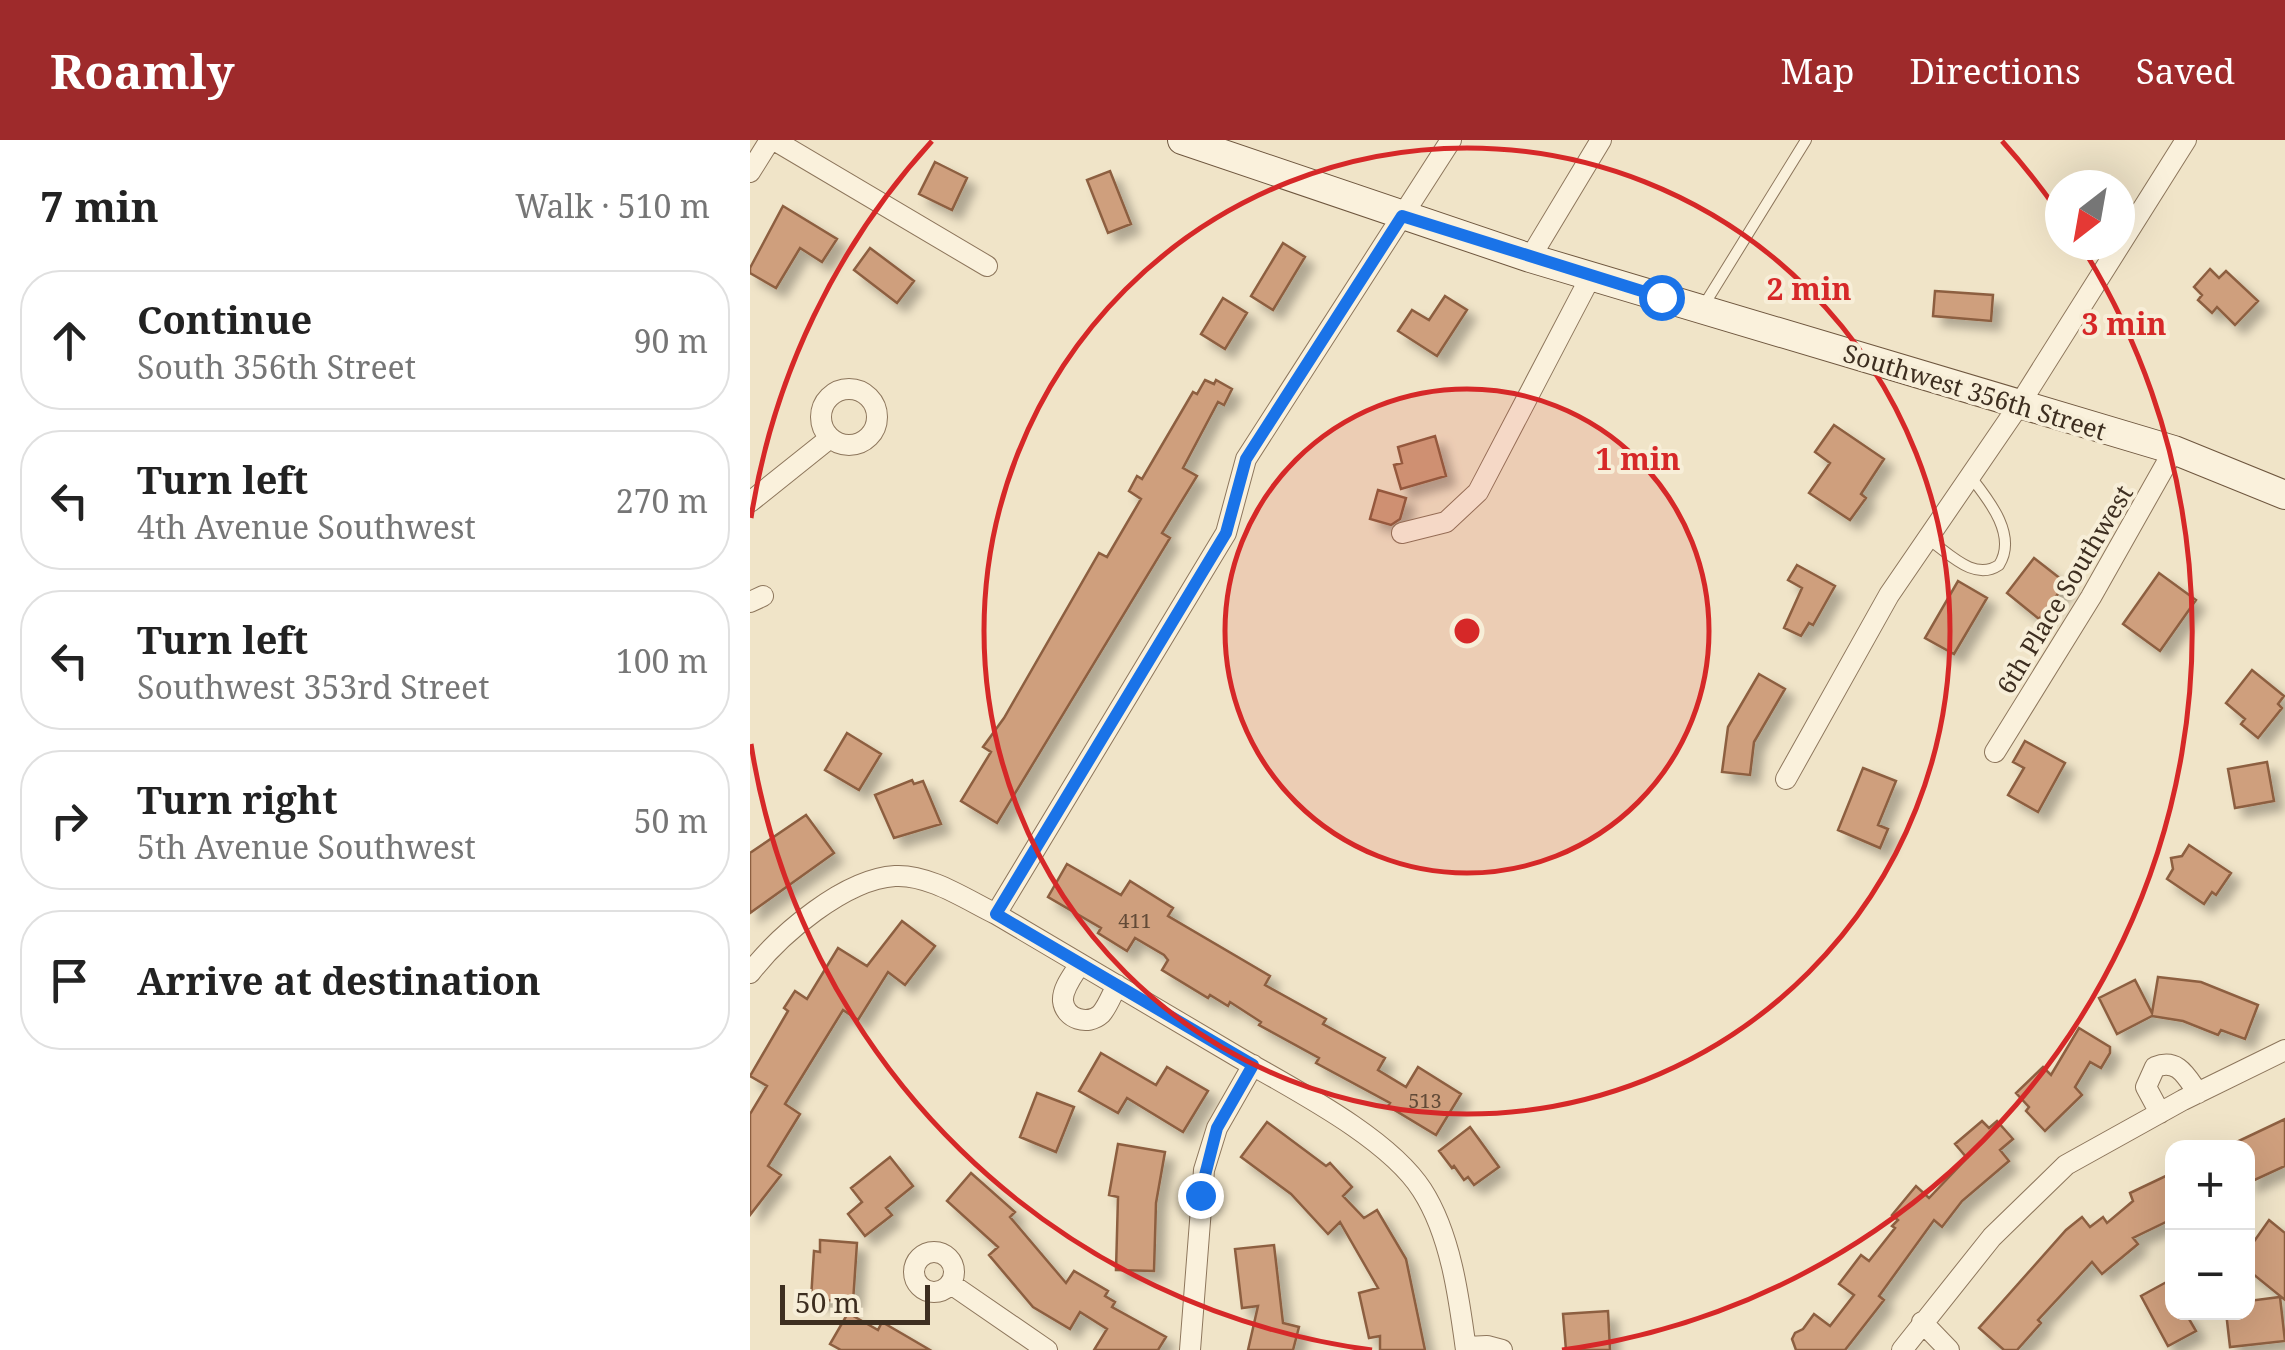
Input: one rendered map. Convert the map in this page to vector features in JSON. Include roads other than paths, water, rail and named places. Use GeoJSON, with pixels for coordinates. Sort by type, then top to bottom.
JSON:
{"type":"FeatureCollection","features":[{"type":"Feature","properties":{"kind":"main road","name":"Southwest 356th Street"},"geometry":{"type":"LineString","coordinates":[[1182,140],[1530,258],[2174,450],[2285,495]]}},
{"type":"Feature","properties":{"kind":"street"},"geometry":{"type":"LineString","coordinates":[[750,172],[772,140],[987,266]]}},
{"type":"Feature","properties":{"kind":"street"},"geometry":{"type":"LineString","coordinates":[[996,914],[1226,533],[1246,459],[1450,140]]}},
{"type":"Feature","properties":{"kind":"street"},"geometry":{"type":"LineString","coordinates":[[1530,258],[1601,140]]}},
{"type":"Feature","properties":{"kind":"street"},"geometry":{"type":"LineString","coordinates":[[1786,779],[1888,595],[2019,405],[2186,140]]}},
{"type":"Feature","properties":{"kind":"street"},"geometry":{"type":"LineString","coordinates":[[1402,533],[1446,522],[1478,492],[1592,276]]}},
{"type":"Feature","properties":{"kind":"street"},"geometry":{"type":"LineString","coordinates":[[750,502],[830,438]]}},
{"type":"Feature","properties":{"kind":"street","name":"6th Place Southwest"},"geometry":{"type":"LineString","coordinates":[[1994,752],[2092,598],[2174,450]]}},
{"type":"Feature","properties":{"kind":"street"},"geometry":{"type":"LineString","coordinates":[[750,972],[768,949],[826,904],[850,890],[897,876],[946,889],[996,914],[1253,1065],[1370,1139],[1405,1168],[1435,1214],[1466,1349],[1486,1346],[1502,1350]]}},
{"type":"Feature","properties":{"kind":"street"},"geometry":{"type":"LineString","coordinates":[[1080,964],[1064,994],[1066,1009],[1077,1019],[1099,1016],[1118,986]]}},
{"type":"Feature","properties":{"kind":"street"},"geometry":{"type":"LineString","coordinates":[[1902,1350],[1992,1237],[2066,1165],[2285,1050]]}},
{"type":"Feature","properties":{"kind":"street"},"geometry":{"type":"LineString","coordinates":[[1190,1350],[1204,1170],[1217,1128],[1253,1065]]}},
{"type":"Feature","properties":{"kind":"street"},"geometry":{"type":"LineString","coordinates":[[2160,1113],[2146,1087],[2154,1067],[2176,1065],[2198,1093]]}},
{"type":"Feature","properties":{"kind":"street"},"geometry":{"type":"LineString","coordinates":[[951,1284],[1047,1350]]}},
{"type":"Feature","properties":{"kind":"street"},"geometry":{"type":"LineString","coordinates":[[1922,1322],[1949,1350]]}},
{"type":"Feature","properties":{"kind":"lane"},"geometry":{"type":"LineString","coordinates":[[1702,309],[1806,140]]}},
{"type":"Feature","properties":{"kind":"lane"},"geometry":{"type":"LineString","coordinates":[[1928,538],[1972,569],[1982,572],[1999,565],[2005,551],[2000,523],[1992,504],[1970,476]]}}]}
